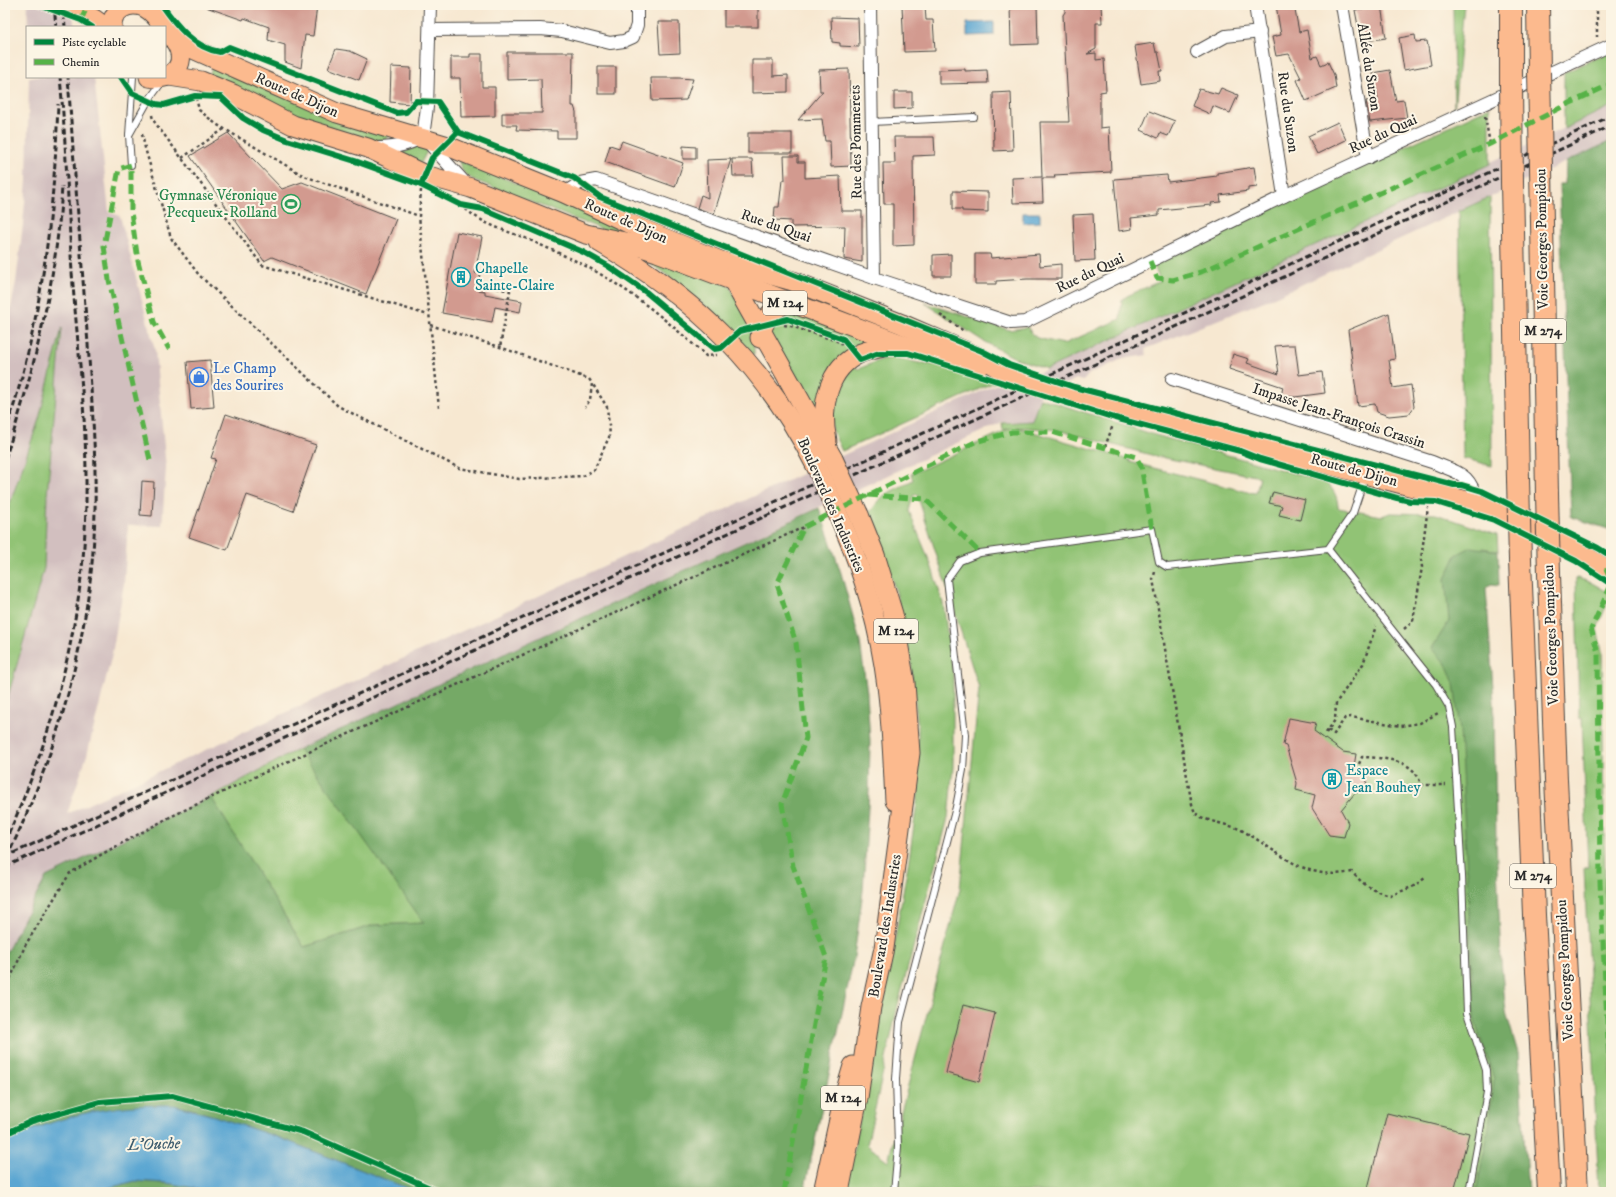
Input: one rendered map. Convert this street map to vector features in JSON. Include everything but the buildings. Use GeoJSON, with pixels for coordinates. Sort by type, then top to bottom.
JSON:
{"type":"FeatureCollection","features":[{"type":"Feature","properties":{"kind":"highway","name":"Voie Georges Pompidou"},"geometry":{"type":"LineString","coordinates":[[1511,5],[1512,182],[1520,560],[1534,915],[1549,1192]]}},
{"type":"Feature","properties":{"kind":"highway","name":"Voie Georges Pompidou"},"geometry":{"type":"LineString","coordinates":[[1538,5],[1549,574],[1556,780],[1577,1192]]}},
{"type":"Feature","properties":{"kind":"main road"},"geometry":{"type":"LineString","coordinates":[[66,5],[94,19],[104,26]]}},
{"type":"Feature","properties":{"kind":"main road"},"geometry":{"type":"LineString","coordinates":[[112,26],[116,6],[136,5],[145,8],[157,17],[164,26]]}},
{"type":"Feature","properties":{"kind":"main road"},"geometry":{"type":"LineString","coordinates":[[166,74],[178,66],[181,57],[168,32]]}},
{"type":"Feature","properties":{"kind":"main road","name":"Route de Dijon"},"geometry":{"type":"LineString","coordinates":[[168,32],[337,113],[391,130],[423,137],[564,193],[628,223],[721,261],[793,281],[902,324],[981,358],[1016,378]]}},
{"type":"Feature","properties":{"kind":"main road","name":"Route de Dijon"},"geometry":{"type":"LineString","coordinates":[[166,78],[201,81],[233,94],[293,125],[368,148],[425,174],[471,188],[586,234],[625,242],[657,252],[901,344],[1016,378],[1069,396],[1478,504],[1528,524],[1609,566]]}},
{"type":"Feature","properties":{"kind":"main road","name":"Boulevard des Industries"},"geometry":{"type":"LineString","coordinates":[[586,234],[622,255],[668,286],[698,311],[722,345],[768,386],[803,440],[825,462]]}},
{"type":"Feature","properties":{"kind":"main road","name":"Boulevard des Industries"},"geometry":{"type":"LineString","coordinates":[[721,261],[762,327],[825,462],[859,515],[886,588],[900,648],[905,683],[910,753],[898,845],[884,948],[872,1007],[858,1098],[838,1192]]}},
{"type":"Feature","properties":{"kind":"main road","name":"Route de Dijon"},"geometry":{"type":"LineString","coordinates":[[762,327],[766,319],[774,310],[788,301],[805,297],[831,296]]}},
{"type":"Feature","properties":{"kind":"main road","name":"M 124"},"geometry":{"type":"LineString","coordinates":[[762,327],[761,353],[768,386]]}},
{"type":"Feature","properties":{"kind":"main road","name":"Boulevard des Industries"},"geometry":{"type":"LineString","coordinates":[[898,845],[891,721],[882,651],[866,587],[842,523],[825,462],[827,440],[823,418],[825,402],[833,379],[841,367],[856,356],[876,349],[901,344]]}},
{"type":"Feature","properties":{"kind":"main road","name":"Boulevard des Industries"},"geometry":{"type":"LineString","coordinates":[[823,1192],[844,1097],[872,1007]]}},
{"type":"Feature","properties":{"kind":"street"},"geometry":{"type":"LineString","coordinates":[[368,148],[394,148],[412,143],[423,137],[427,107],[430,5]]}},
{"type":"Feature","properties":{"kind":"street"},"geometry":{"type":"LineString","coordinates":[[430,30],[540,29],[562,31],[610,44],[624,42],[633,37],[637,25],[637,5]]}},
{"type":"Feature","properties":{"kind":"street","name":"Rue des Pommerets"},"geometry":{"type":"LineString","coordinates":[[870,5],[874,278]]}},
{"type":"Feature","properties":{"kind":"street","name":"Rue du Suzon"},"geometry":{"type":"LineString","coordinates":[[1255,5],[1284,196]]}},
{"type":"Feature","properties":{"kind":"street","name":"Allée du Suzon"},"geometry":{"type":"LineString","coordinates":[[1342,5],[1368,158]]}},
{"type":"Feature","properties":{"kind":"street"},"geometry":{"type":"LineString","coordinates":[[1197,52],[1226,36],[1260,32]]}},
{"type":"Feature","properties":{"kind":"street","name":"Rue du Quai"},"geometry":{"type":"LineString","coordinates":[[564,193],[580,183],[596,180],[874,278],[1011,323],[1025,322],[1284,196],[1611,45]]}},
{"type":"Feature","properties":{"kind":"street","name":"Route de Dijon"},"geometry":{"type":"LineString","coordinates":[[423,137],[452,170],[471,188]]}},
{"type":"Feature","properties":{"kind":"street","name":"Impasse Jean-François Crassin"},"geometry":{"type":"LineString","coordinates":[[1172,379],[1432,462],[1457,473],[1470,481],[1478,504]]}},
{"type":"Feature","properties":{"kind":"lane"},"geometry":{"type":"LineString","coordinates":[[131,165],[129,135],[133,78]]}},
{"type":"Feature","properties":{"kind":"lane"},"geometry":{"type":"LineString","coordinates":[[129,135],[160,78]]}},
{"type":"Feature","properties":{"kind":"lane"},"geometry":{"type":"LineString","coordinates":[[872,122],[974,117]]}},
{"type":"Feature","properties":{"kind":"lane"},"geometry":{"type":"LineString","coordinates":[[894,1192],[898,1147],[896,1079],[900,1022],[956,807],[963,770],[965,735],[947,579],[960,561],[980,553],[1152,528],[1159,562],[1167,567],[1328,549],[1353,512],[1366,474]]}},
{"type":"Feature","properties":{"kind":"lane"},"geometry":{"type":"LineString","coordinates":[[1328,549],[1436,685],[1449,707],[1457,785],[1467,1013],[1478,1041],[1486,1070],[1488,1092],[1469,1192]]}},
{"type":"Feature","properties":{"kind":"path"},"geometry":{"type":"LineString","coordinates":[[1597,5],[1597,52]]}},
{"type":"Feature","properties":{"kind":"path"},"geometry":{"type":"LineString","coordinates":[[196,96],[199,110],[224,129],[304,176],[419,216]]}},
{"type":"Feature","properties":{"kind":"path"},"geometry":{"type":"LineString","coordinates":[[148,101],[156,104],[152,115],[153,120],[262,265],[428,315]]}},
{"type":"Feature","properties":{"kind":"path"},"geometry":{"type":"LineString","coordinates":[[1482,105],[1490,144]]}},
{"type":"Feature","properties":{"kind":"path"},"geometry":{"type":"LineString","coordinates":[[139,116],[145,148],[171,238],[199,275],[338,406],[459,468],[519,479],[583,476],[594,470],[610,434],[607,407],[589,379],[500,347],[430,325]]}},
{"type":"Feature","properties":{"kind":"path"},"geometry":{"type":"LineString","coordinates":[[182,158],[224,129]]}},
{"type":"Feature","properties":{"kind":"path"},"geometry":{"type":"LineString","coordinates":[[428,188],[421,185],[419,216],[428,315],[439,408]]}},
{"type":"Feature","properties":{"kind":"path"},"geometry":{"type":"LineString","coordinates":[[454,202],[475,208]]}},
{"type":"Feature","properties":{"kind":"path"},"geometry":{"type":"LineString","coordinates":[[485,286],[510,291],[500,347]]}},
{"type":"Feature","properties":{"kind":"path"},"geometry":{"type":"LineString","coordinates":[[935,312],[967,332]]}},
{"type":"Feature","properties":{"kind":"path"},"geometry":{"type":"LineString","coordinates":[[762,327],[788,319],[843,339],[856,356]]}},
{"type":"Feature","properties":{"kind":"path"},"geometry":{"type":"LineString","coordinates":[[585,407],[590,400],[592,383]]}},
{"type":"Feature","properties":{"kind":"path"},"geometry":{"type":"LineString","coordinates":[[1105,447],[1116,418]]}},
{"type":"Feature","properties":{"kind":"path"},"geometry":{"type":"LineString","coordinates":[[1397,635],[1413,621],[1422,567],[1421,559],[1426,501],[1436,502]]}},
{"type":"Feature","properties":{"kind":"path"},"geometry":{"type":"LineString","coordinates":[[5,990],[26,944],[70,873],[104,853],[170,817],[276,767],[804,527]]}},
{"type":"Feature","properties":{"kind":"path"},"geometry":{"type":"LineString","coordinates":[[1159,562],[1153,579],[1189,786],[1195,812],[1202,816],[1243,830],[1289,862],[1312,871],[1338,874],[1352,872],[1360,882],[1374,891],[1390,896],[1414,886],[1425,878]]}},
{"type":"Feature","properties":{"kind":"path"},"geometry":{"type":"LineString","coordinates":[[1326,734],[1334,720],[1336,703],[1363,664],[1381,615]]}},
{"type":"Feature","properties":{"kind":"path"},"geometry":{"type":"LineString","coordinates":[[1328,730],[1334,734],[1345,718],[1351,717],[1393,725],[1420,723],[1449,707]]}},
{"type":"Feature","properties":{"kind":"path"},"geometry":{"type":"LineString","coordinates":[[1359,764],[1362,757],[1397,760],[1419,777],[1421,785],[1457,785]]}},
{"type":"Feature","properties":{"kind":"shaded area"},"geometry":{"type":"Polygon","coordinates":[[[27,5],[72,5],[74,24],[76,26],[28,26],[27,5]]]}},
{"type":"Feature","properties":{"kind":"shaded area"},"geometry":{"type":"Polygon","coordinates":[[[29,78],[94,78],[109,212],[120,216],[155,350],[166,468],[162,526],[128,525],[124,583],[112,654],[87,755],[67,814],[999,383],[1011,386],[1611,106],[1611,141],[1279,295],[1145,349],[1147,355],[1122,359],[1089,374],[1083,381],[1076,379],[1040,396],[1032,421],[1002,422],[299,749],[211,797],[46,877],[5,955],[5,707],[44,568],[47,495],[61,332],[39,419],[5,518],[5,337],[16,282],[27,181],[29,78]]]}},
{"type":"Feature","properties":{"kind":"green space"},"geometry":{"type":"Polygon","coordinates":[[[1453,5],[1464,5],[1454,111],[1453,10],[1453,5]]]}},
{"type":"Feature","properties":{"kind":"green space"},"geometry":{"type":"Polygon","coordinates":[[[1611,51],[1611,106],[1564,129],[1564,73],[1611,51]]]}},
{"type":"Feature","properties":{"kind":"green space"},"geometry":{"type":"Polygon","coordinates":[[[214,63],[388,136],[384,143],[293,117],[208,78],[214,63]]]}},
{"type":"Feature","properties":{"kind":"green space"},"geometry":{"type":"Polygon","coordinates":[[[1490,107],[1490,164],[1047,369],[1015,358],[983,341],[925,303],[1009,330],[1028,327],[1031,333],[1037,338],[1064,344],[1120,319],[1122,300],[1127,296],[1160,281],[1154,264],[1490,107]]]}},
{"type":"Feature","properties":{"kind":"green space"},"geometry":{"type":"Polygon","coordinates":[[[1611,141],[1611,530],[1571,517],[1559,184],[1565,184],[1566,162],[1611,141]]]}},
{"type":"Feature","properties":{"kind":"green space"},"geometry":{"type":"Polygon","coordinates":[[[417,146],[425,148],[427,151],[421,163],[395,153],[404,152],[417,146]]]}},
{"type":"Feature","properties":{"kind":"green space"},"geometry":{"type":"Polygon","coordinates":[[[459,161],[704,259],[604,230],[474,180],[464,173],[459,161]]]}},
{"type":"Feature","properties":{"kind":"green space"},"geometry":{"type":"Polygon","coordinates":[[[1490,197],[1492,466],[1463,458],[1459,211],[1490,197]]]}},
{"type":"Feature","properties":{"kind":"green space"},"geometry":{"type":"Polygon","coordinates":[[[638,255],[729,285],[754,334],[754,355],[714,314],[699,301],[670,277],[638,255]]]}},
{"type":"Feature","properties":{"kind":"green space"},"geometry":{"type":"Polygon","coordinates":[[[789,307],[872,339],[864,344],[819,414],[769,333],[771,325],[789,307]]]}},
{"type":"Feature","properties":{"kind":"green space"},"geometry":{"type":"Polygon","coordinates":[[[62,328],[47,495],[44,568],[5,707],[5,518],[39,419],[62,328]]]}},
{"type":"Feature","properties":{"kind":"green space"},"geometry":{"type":"Polygon","coordinates":[[[892,358],[925,364],[947,365],[997,381],[842,451],[831,422],[832,406],[839,384],[853,366],[858,369],[883,359],[892,358]]]}},
{"type":"Feature","properties":{"kind":"green space"},"geometry":{"type":"Polygon","coordinates":[[[1040,398],[1155,435],[1322,481],[1326,483],[1334,492],[1338,508],[1382,516],[1390,513],[1436,514],[1497,535],[1498,551],[1483,548],[1485,882],[1499,1192],[845,1192],[886,990],[910,853],[918,795],[918,728],[911,664],[896,591],[868,514],[884,495],[913,480],[911,474],[1011,428],[1003,430],[1002,423],[1032,421],[1040,398]],[[1016,427],[1130,460],[1130,462],[1248,492],[1256,493],[1260,477],[1155,456],[1058,430],[1016,427]],[[917,494],[913,496],[909,511],[931,565],[943,603],[953,673],[953,767],[948,818],[898,1004],[867,1145],[888,1161],[960,889],[979,688],[917,494]]]}},
{"type":"Feature","properties":{"kind":"green space"},"geometry":{"type":"Polygon","coordinates":[[[819,508],[841,573],[860,642],[867,693],[870,742],[869,792],[863,891],[854,957],[804,1192],[417,1192],[280,1138],[188,1108],[159,1105],[5,1141],[5,955],[46,877],[211,797],[304,947],[374,925],[424,923],[299,749],[819,508]]]}},
{"type":"Feature","properties":{"kind":"green space"},"geometry":{"type":"Polygon","coordinates":[[[1471,547],[1498,551],[1499,585],[1491,584],[1486,588],[1494,702],[1496,840],[1501,962],[1506,1012],[1518,1053],[1528,1192],[1476,1192],[1489,1128],[1494,1079],[1474,1018],[1460,730],[1454,684],[1446,664],[1432,648],[1449,621],[1445,579],[1456,555],[1471,547]]]}},
{"type":"Feature","properties":{"kind":"green space"},"geometry":{"type":"Polygon","coordinates":[[[1578,578],[1592,583],[1611,594],[1597,629],[1602,651],[1605,883],[1611,1004],[1611,1192],[1599,1192],[1584,868],[1588,867],[1582,718],[1579,718],[1576,579],[1578,578]]]}},
{"type":"Feature","properties":{"kind":"green space"},"geometry":{"type":"Polygon","coordinates":[[[299,749],[425,923],[374,925],[304,947],[211,797],[299,749]]]}},
{"type":"Feature","properties":{"kind":"green space"},"geometry":{"type":"Polygon","coordinates":[[[135,1181],[179,1185],[204,1192],[93,1192],[135,1181]]]}},
{"type":"Feature","properties":{"kind":"water"},"geometry":{"type":"Polygon","coordinates":[[[994,22],[994,35],[967,36],[967,23],[994,22]]]}},
{"type":"Feature","properties":{"kind":"water"},"geometry":{"type":"Polygon","coordinates":[[[1023,213],[1040,213],[1040,222],[1023,223],[1023,213]]]}},
{"type":"Feature","properties":{"kind":"water","name":"L'Ouche"},"geometry":{"type":"Polygon","coordinates":[[[174,1105],[214,1116],[280,1138],[417,1192],[204,1192],[194,1188],[167,1183],[135,1181],[93,1192],[5,1192],[5,1141],[47,1124],[87,1113],[128,1107],[174,1105]]]}},
{"type":"Feature","properties":{"kind":"railway"},"geometry":{"type":"LineString","coordinates":[[54,5],[56,26]]}},
{"type":"Feature","properties":{"kind":"railway"},"geometry":{"type":"LineString","coordinates":[[63,5],[65,26]]}},
{"type":"Feature","properties":{"kind":"railway"},"geometry":{"type":"LineString","coordinates":[[5,842],[40,754],[54,710],[66,665],[82,573],[86,479],[85,427],[72,272],[60,78]]}},
{"type":"Feature","properties":{"kind":"railway"},"geometry":{"type":"LineString","coordinates":[[7,857],[38,786],[63,713],[81,639],[92,563],[95,508],[93,426],[68,78]]}},
{"type":"Feature","properties":{"kind":"railway"},"geometry":{"type":"LineString","coordinates":[[5,433],[28,352],[44,270],[53,187],[58,104]]}},
{"type":"Feature","properties":{"kind":"railway"},"geometry":{"type":"LineString","coordinates":[[5,857],[1611,116]]}},
{"type":"Feature","properties":{"kind":"railway"},"geometry":{"type":"LineString","coordinates":[[5,867],[1611,126]]}},
{"type":"Feature","properties":{"kind":"railway"},"geometry":{"type":"LineString","coordinates":[[5,459],[16,426],[42,324],[55,256],[62,186]]}},
{"type":"Feature","properties":{"kind":"marked path"},"geometry":{"type":"LineString","coordinates":[[81,20],[88,5]]}},
{"type":"Feature","properties":{"kind":"marked path"},"geometry":{"type":"LineString","coordinates":[[1150,261],[1157,278],[1173,280],[1201,272],[1490,144],[1611,84]]}},
{"type":"Feature","properties":{"kind":"marked path"},"geometry":{"type":"LineString","coordinates":[[150,460],[109,280],[104,246],[119,169],[131,165],[131,212],[138,261],[154,322],[169,349]]}},
{"type":"Feature","properties":{"kind":"marked path"},"geometry":{"type":"LineString","coordinates":[[784,1192],[826,957],[793,866],[782,804],[806,738],[796,643],[777,584],[804,527],[975,442],[1012,432],[1052,432],[1136,457],[1141,466],[1152,529]]}},
{"type":"Feature","properties":{"kind":"marked path"},"geometry":{"type":"LineString","coordinates":[[868,495],[925,499],[980,553]]}},
{"type":"Feature","properties":{"kind":"marked path"},"geometry":{"type":"LineString","coordinates":[[1606,568],[1611,583]]}},
{"type":"Feature","properties":{"kind":"marked path"},"geometry":{"type":"LineString","coordinates":[[1611,585],[1591,629],[1598,652],[1600,883],[1611,1101]]}},
{"type":"Feature","properties":{"kind":"cycle path"},"geometry":{"type":"LineString","coordinates":[[39,5],[81,20],[90,26]]}},
{"type":"Feature","properties":{"kind":"cycle path"},"geometry":{"type":"LineString","coordinates":[[162,5],[186,34],[194,41],[211,50],[220,52],[229,47],[397,113],[406,112],[416,101],[438,102],[458,132],[574,178],[600,197],[982,351],[1009,365],[1074,387],[1482,491],[1598,548],[1611,556]]}},
{"type":"Feature","properties":{"kind":"cycle path"},"geometry":{"type":"LineString","coordinates":[[122,78],[132,93],[156,104],[164,105],[195,96],[221,97],[243,118],[263,130],[287,140],[355,161],[421,185],[461,205],[483,209],[583,252],[608,266],[646,292],[714,349],[721,348],[740,331],[788,319],[843,339],[860,360],[879,353],[908,353],[1115,418],[1240,451],[1260,459],[1397,498],[1410,501],[1436,502],[1494,520],[1576,561],[1611,584]]}},
{"type":"Feature","properties":{"kind":"cycle path"},"geometry":{"type":"LineString","coordinates":[[421,185],[432,158],[458,132]]}},
{"type":"Feature","properties":{"kind":"cycle path"},"geometry":{"type":"LineString","coordinates":[[5,1134],[32,1121],[100,1102],[172,1096],[303,1132],[439,1192]]}},
{"type":"Feature","properties":{"kind":"place","name":"Gymnase Véronique Pecqueux-Rolland"},"geometry":{"type":"Point","coordinates":[291,204]}},
{"type":"Feature","properties":{"kind":"place","name":"Chapelle Sainte-Claire"},"geometry":{"type":"Point","coordinates":[461,277]}},
{"type":"Feature","properties":{"kind":"place","name":"Le Champ des Sourires"},"geometry":{"type":"Point","coordinates":[199,377]}},
{"type":"Feature","properties":{"kind":"place","name":"Espace Jean Bouhey"},"geometry":{"type":"Point","coordinates":[1332,779]}}]}
